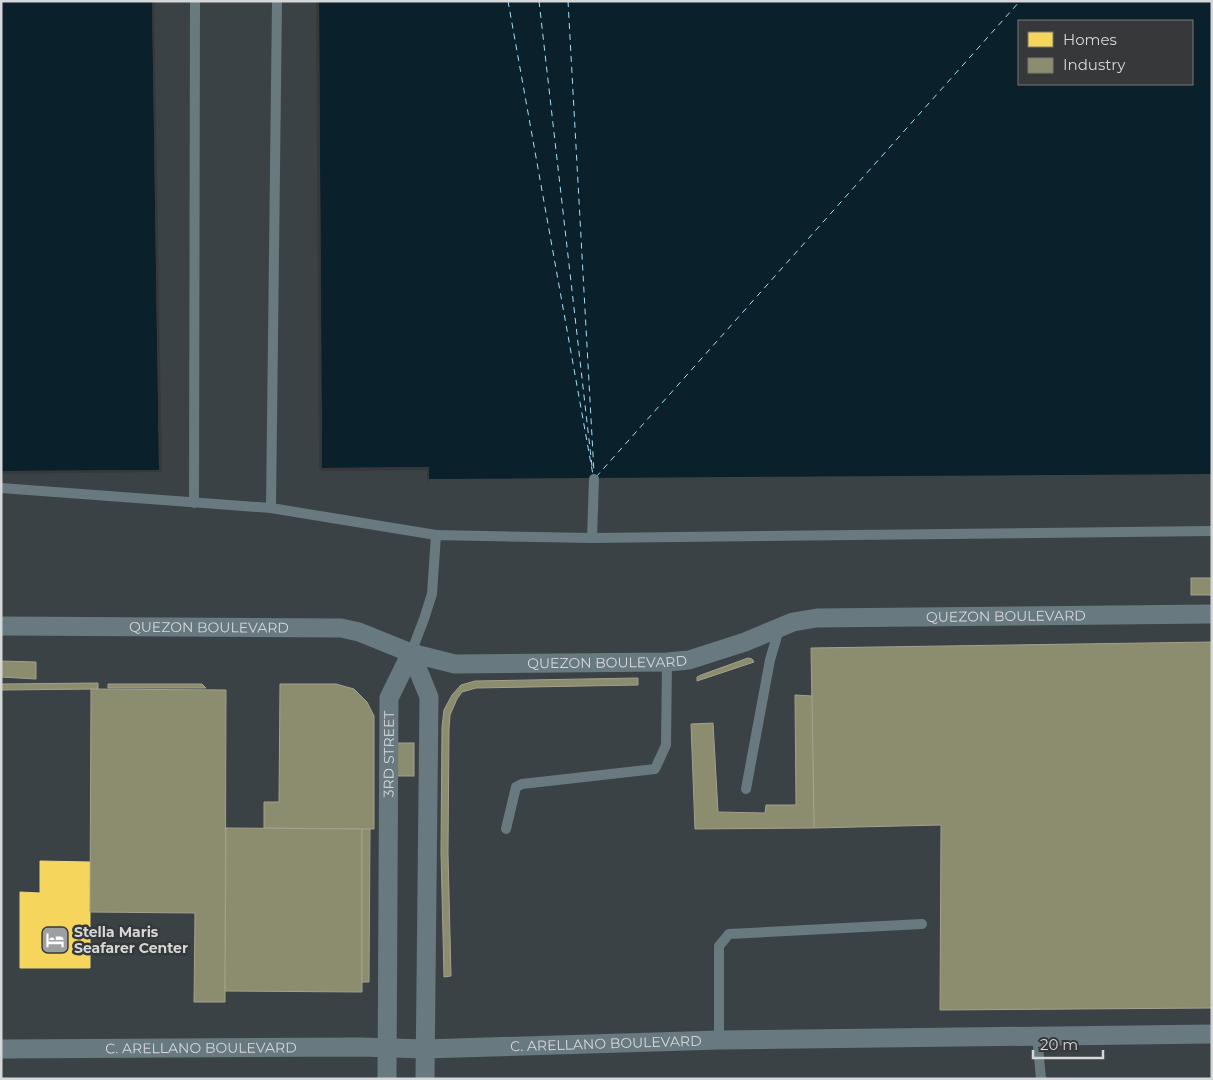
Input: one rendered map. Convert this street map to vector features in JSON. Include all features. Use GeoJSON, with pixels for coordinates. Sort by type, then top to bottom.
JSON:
{"type":"FeatureCollection","features":[{"type":"Feature","properties":{"kind":"street","name":"QUEZON BOULEVARD"},"geometry":{"type":"LineString","coordinates":[[1,626],[341,628],[359,632],[410,653],[455,664],[667,662],[689,660],[745,642],[793,622],[817,618],[1212,614]]}},
{"type":"Feature","properties":{"kind":"street","name":"3RD STREET"},"geometry":{"type":"LineString","coordinates":[[387,1079],[389,698],[410,653]]}},
{"type":"Feature","properties":{"kind":"street"},"geometry":{"type":"LineString","coordinates":[[410,653],[429,697],[425,1079]]}},
{"type":"Feature","properties":{"kind":"street","name":"C. ARELLANO BOULEVARD"},"geometry":{"type":"LineString","coordinates":[[1,1049],[351,1047],[424,1049],[719,1040],[1212,1034]]}},
{"type":"Feature","properties":{"kind":"lane"},"geometry":{"type":"LineString","coordinates":[[194,503],[195,1]]}},
{"type":"Feature","properties":{"kind":"lane"},"geometry":{"type":"LineString","coordinates":[[271,508],[277,1]]}},
{"type":"Feature","properties":{"kind":"lane"},"geometry":{"type":"LineString","coordinates":[[592,538],[594,479]]}},
{"type":"Feature","properties":{"kind":"lane"},"geometry":{"type":"LineString","coordinates":[[1,488],[271,508],[436,535],[592,538],[1212,531]]}},
{"type":"Feature","properties":{"kind":"lane"},"geometry":{"type":"LineString","coordinates":[[410,653],[432,594],[436,535]]}},
{"type":"Feature","properties":{"kind":"lane"},"geometry":{"type":"LineString","coordinates":[[746,789],[770,660],[779,628]]}},
{"type":"Feature","properties":{"kind":"lane"},"geometry":{"type":"LineString","coordinates":[[506,829],[516,787],[522,784],[655,768],[666,745],[667,662]]}},
{"type":"Feature","properties":{"kind":"lane"},"geometry":{"type":"LineString","coordinates":[[719,1040],[719,946],[729,934],[922,924]]}},
{"type":"Feature","properties":{"kind":"lane"},"geometry":{"type":"LineString","coordinates":[[1037,1036],[1041,1079]]}},
{"type":"Feature","properties":{"kind":"shaded area"},"geometry":{"type":"Polygon","coordinates":[[[152,1],[319,1],[322,468],[429,467],[430,479],[1212,474],[1212,1079],[1,1079],[1,471],[159,470],[152,1]]]}},
{"type":"Feature","properties":{"kind":"water"},"geometry":{"type":"Polygon","coordinates":[[[1,1],[152,1],[159,470],[1,471],[1,1]]]}},
{"type":"Feature","properties":{"kind":"water"},"geometry":{"type":"Polygon","coordinates":[[[319,1],[1212,1],[1212,474],[429,479],[429,467],[322,468],[319,1]]]}},
{"type":"Feature","properties":{"kind":"pier"},"geometry":{"type":"Polygon","coordinates":[[[152,1],[154,1],[162,471],[1,474],[1,471],[159,470],[152,1]]]}},
{"type":"Feature","properties":{"kind":"pier"},"geometry":{"type":"Polygon","coordinates":[[[316,1],[319,1],[322,468],[429,467],[429,482],[427,480],[427,470],[322,471],[319,469],[316,1]]]}},
{"type":"Feature","properties":{"kind":"building: Homes","name":"Stella Maris Seafarer Center"},"geometry":{"type":"Polygon","coordinates":[[[40,861],[90,862],[90,968],[20,968],[20,892],[40,893],[40,861]]]}},
{"type":"Feature","properties":{"kind":"building: Industry"},"geometry":{"type":"Polygon","coordinates":[[[1191,578],[1212,578],[1212,595],[1191,595],[1191,578]]]}},
{"type":"Feature","properties":{"kind":"building: Industry"},"geometry":{"type":"Polygon","coordinates":[[[1212,642],[1212,1008],[940,1010],[941,825],[814,828],[811,648],[1212,642]]]}},
{"type":"Feature","properties":{"kind":"building: Industry"},"geometry":{"type":"Polygon","coordinates":[[[748,658],[754,662],[697,681],[697,677],[701,675],[748,658]]]}},
{"type":"Feature","properties":{"kind":"building: Industry"},"geometry":{"type":"Polygon","coordinates":[[[1,661],[36,662],[36,679],[1,677],[1,661]]]}},
{"type":"Feature","properties":{"kind":"building: Industry"},"geometry":{"type":"Polygon","coordinates":[[[638,678],[638,685],[476,688],[462,692],[457,699],[450,715],[449,729],[448,853],[451,976],[444,977],[441,852],[442,727],[444,710],[452,695],[461,685],[475,681],[638,678]]]}},
{"type":"Feature","properties":{"kind":"building: Industry"},"geometry":{"type":"Polygon","coordinates":[[[98,683],[98,689],[1,690],[1,684],[98,683]]]}},
{"type":"Feature","properties":{"kind":"building: Industry"},"geometry":{"type":"Polygon","coordinates":[[[108,684],[202,684],[206,688],[108,688],[108,684]]]}},
{"type":"Feature","properties":{"kind":"building: Industry"},"geometry":{"type":"Polygon","coordinates":[[[280,684],[336,684],[354,689],[367,702],[374,716],[374,829],[264,828],[264,802],[279,802],[280,684]]]}},
{"type":"Feature","properties":{"kind":"building: Industry"},"geometry":{"type":"Polygon","coordinates":[[[91,689],[226,690],[225,1002],[194,1002],[195,913],[90,912],[91,689]]]}},
{"type":"Feature","properties":{"kind":"building: Industry"},"geometry":{"type":"Polygon","coordinates":[[[795,695],[812,696],[814,828],[695,829],[691,724],[713,723],[718,812],[765,813],[766,805],[796,805],[795,695]]]}},
{"type":"Feature","properties":{"kind":"building: Industry"},"geometry":{"type":"Polygon","coordinates":[[[393,743],[414,743],[414,776],[393,776],[393,743]]]}},
{"type":"Feature","properties":{"kind":"building: Industry"},"geometry":{"type":"Polygon","coordinates":[[[226,828],[362,829],[362,992],[225,991],[226,828]]]}},
{"type":"Feature","properties":{"kind":"building: Industry"},"geometry":{"type":"Polygon","coordinates":[[[362,829],[370,829],[369,982],[362,982],[362,829]]]}},
{"type":"Feature","properties":{"kind":"ferry route"},"geometry":{"type":"LineString","coordinates":[[508,1],[593,475]]}},
{"type":"Feature","properties":{"kind":"ferry route"},"geometry":{"type":"LineString","coordinates":[[539,1],[592,466]]}},
{"type":"Feature","properties":{"kind":"ferry route"},"geometry":{"type":"LineString","coordinates":[[568,1],[594,473]]}},
{"type":"Feature","properties":{"kind":"ferry route"},"geometry":{"type":"LineString","coordinates":[[596,477],[1020,1]]}},
{"type":"Feature","properties":{"kind":"place","name":"Stella Maris Seafarer Center"},"geometry":{"type":"Point","coordinates":[55,940]}}]}
